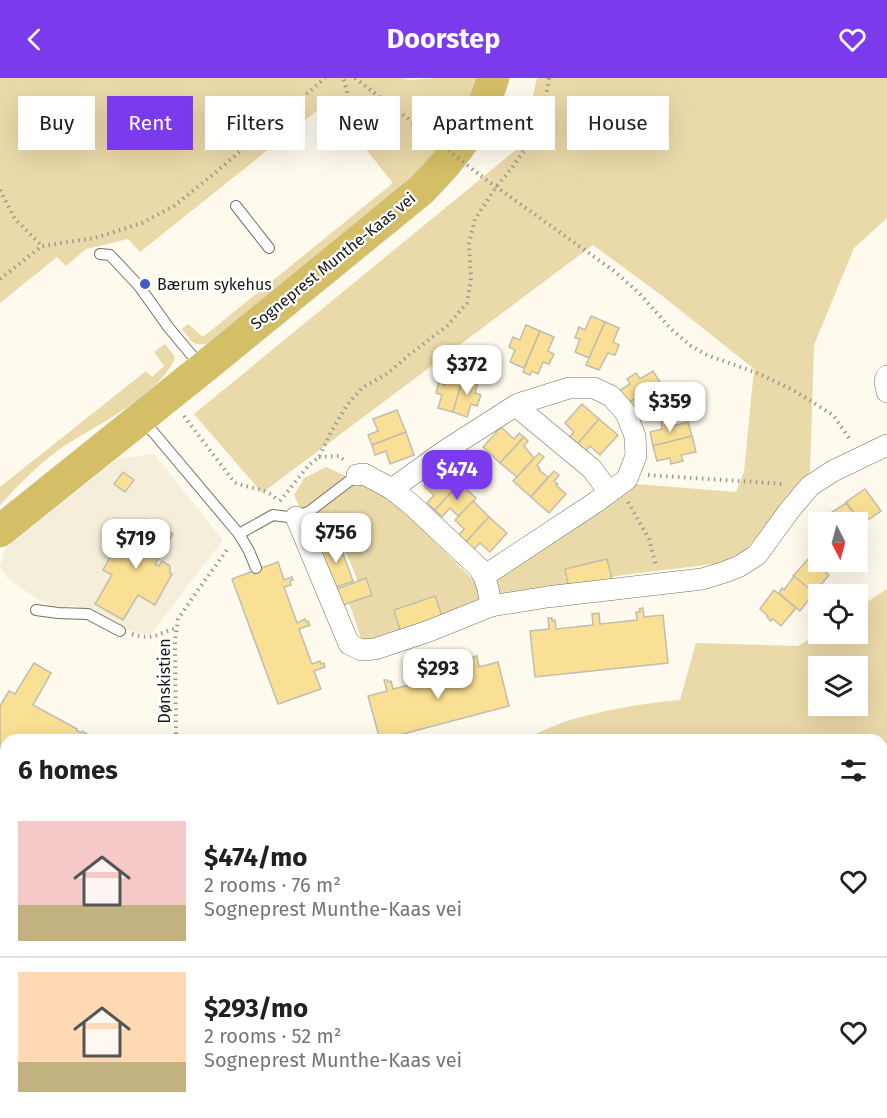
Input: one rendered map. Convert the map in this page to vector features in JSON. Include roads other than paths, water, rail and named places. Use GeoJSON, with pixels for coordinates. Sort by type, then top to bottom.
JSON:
{"type":"FeatureCollection","features":[{"type":"Feature","properties":{"kind":"main road","name":"Sogneprest Munthe-Kaas vei"},"geometry":{"type":"LineString","coordinates":[[0,531],[398,209],[428,182],[463,143],[480,112],[493,78]]}},
{"type":"Feature","properties":{"kind":"street"},"geometry":{"type":"LineString","coordinates":[[887,376],[885,381],[887,392]]}},
{"type":"Feature","properties":{"kind":"street"},"geometry":{"type":"LineString","coordinates":[[392,489],[446,450],[516,406],[569,388],[594,388],[611,396],[626,413],[635,436],[636,456],[620,483],[484,576]]}},
{"type":"Feature","properties":{"kind":"street"},"geometry":{"type":"LineString","coordinates":[[516,406],[592,469],[620,483]]}},
{"type":"Feature","properties":{"kind":"street"},"geometry":{"type":"LineString","coordinates":[[296,517],[349,644],[361,650],[375,649],[429,631],[491,606],[547,597],[702,579],[740,566],[757,555],[810,486],[861,456],[887,445]]}},
{"type":"Feature","properties":{"kind":"street"},"geometry":{"type":"LineString","coordinates":[[357,475],[364,474],[392,489],[479,568],[489,590],[491,606]]}},
{"type":"Feature","properties":{"kind":"lane"},"geometry":{"type":"LineString","coordinates":[[236,206],[269,248]]}},
{"type":"Feature","properties":{"kind":"lane"},"geometry":{"type":"LineString","coordinates":[[100,254],[110,255],[139,286],[202,368]]}},
{"type":"Feature","properties":{"kind":"lane"},"geometry":{"type":"LineString","coordinates":[[141,418],[239,534],[256,568]]}},
{"type":"Feature","properties":{"kind":"lane"},"geometry":{"type":"LineString","coordinates":[[239,534],[273,514],[288,518],[310,511],[357,475]]}},
{"type":"Feature","properties":{"kind":"lane"},"geometry":{"type":"LineString","coordinates":[[36,610],[88,614],[120,631]]}},
{"type":"Feature","properties":{"kind":"place","name":"Bærum sykehus"},"geometry":{"type":"Point","coordinates":[145,284]}}]}
